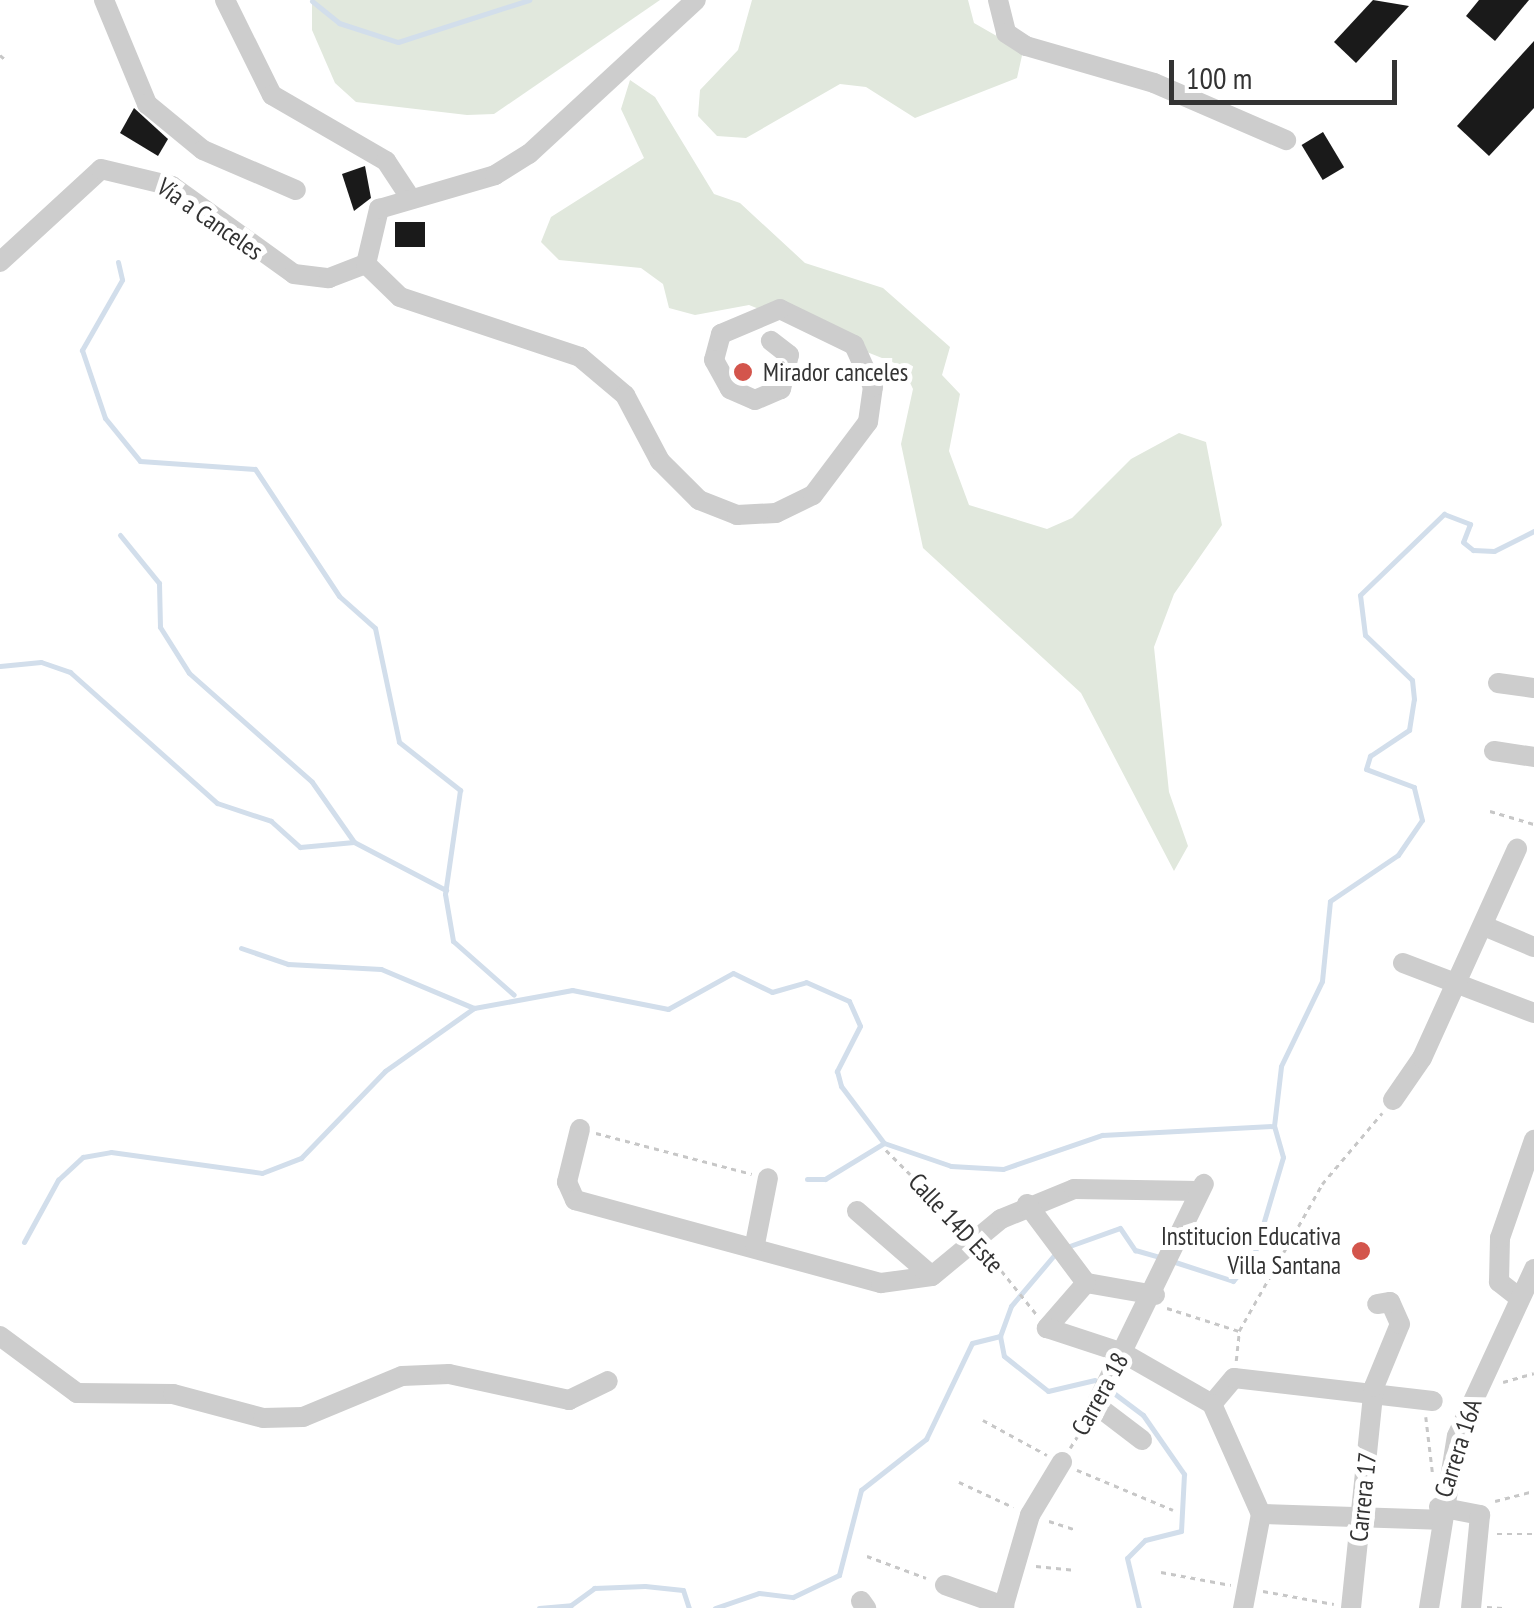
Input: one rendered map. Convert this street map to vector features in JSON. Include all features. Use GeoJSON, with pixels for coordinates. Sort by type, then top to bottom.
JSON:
{"type":"FeatureCollection","features":[{"type":"Feature","properties":{"kind":"street"},"geometry":{"type":"LineString","coordinates":[[104,0],[148,104],[218,158],[296,190]]}},
{"type":"Feature","properties":{"kind":"street"},"geometry":{"type":"LineString","coordinates":[[225,0],[272,96],[386,161],[409,196]]}},
{"type":"Feature","properties":{"kind":"street"},"geometry":{"type":"LineString","coordinates":[[696,0],[529,154],[495,175],[409,196],[380,209],[366,264],[400,297],[580,358],[625,395],[660,461],[699,500],[737,515],[776,513],[813,495],[868,422],[873,387],[854,345],[780,308],[721,334],[714,360],[730,388],[755,400],[781,389],[789,355],[770,340]]}},
{"type":"Feature","properties":{"kind":"street"},"geometry":{"type":"LineString","coordinates":[[998,0],[1006,33],[1026,46],[1189,96],[1286,140]]}},
{"type":"Feature","properties":{"kind":"street","name":"Vía a Canceles"},"geometry":{"type":"LineString","coordinates":[[0,262],[101,169],[172,186],[294,274],[329,278],[366,264]]}},
{"type":"Feature","properties":{"kind":"street"},"geometry":{"type":"LineString","coordinates":[[1498,682],[1534,688]]}},
{"type":"Feature","properties":{"kind":"street"},"geometry":{"type":"LineString","coordinates":[[1494,751],[1534,757]]}},
{"type":"Feature","properties":{"kind":"street"},"geometry":{"type":"LineString","coordinates":[[1393,1100],[1457,982],[1517,849]]}},
{"type":"Feature","properties":{"kind":"street"},"geometry":{"type":"LineString","coordinates":[[1484,926],[1534,947]]}},
{"type":"Feature","properties":{"kind":"street"},"geometry":{"type":"LineString","coordinates":[[1403,963],[1534,1013]]}},
{"type":"Feature","properties":{"kind":"street"},"geometry":{"type":"LineString","coordinates":[[580,1129],[567,1182],[575,1200],[755,1244],[881,1284],[932,1276],[1027,1204],[1086,1284],[1153,1299]]}},
{"type":"Feature","properties":{"kind":"street"},"geometry":{"type":"LineString","coordinates":[[1517,1296],[1498,1282],[1500,1238],[1534,1140]]}},
{"type":"Feature","properties":{"kind":"street"},"geometry":{"type":"LineString","coordinates":[[755,1244],[768,1178]]}},
{"type":"Feature","properties":{"kind":"street","name":"Carrera 18"},"geometry":{"type":"LineString","coordinates":[[1027,1204],[1108,1186],[1202,1187],[1153,1299],[1096,1405]]}},
{"type":"Feature","properties":{"kind":"street"},"geometry":{"type":"LineString","coordinates":[[857,1212],[932,1276]]}},
{"type":"Feature","properties":{"kind":"street","name":"Carrera 16A"},"geometry":{"type":"LineString","coordinates":[[1429,1608],[1440,1505],[1484,1374],[1517,1296],[1534,1269]]}},
{"type":"Feature","properties":{"kind":"street"},"geometry":{"type":"LineString","coordinates":[[1086,1284],[1047,1328],[1123,1354],[1212,1404],[1261,1514],[1243,1608]]}},
{"type":"Feature","properties":{"kind":"street","name":"Carrera 17"},"geometry":{"type":"LineString","coordinates":[[1351,1608],[1374,1387],[1400,1324],[1390,1302],[1377,1304]]}},
{"type":"Feature","properties":{"kind":"street"},"geometry":{"type":"LineString","coordinates":[[0,1336],[77,1393],[173,1394],[263,1418],[303,1417],[402,1376],[449,1374],[569,1400],[608,1381]]}},
{"type":"Feature","properties":{"kind":"street"},"geometry":{"type":"LineString","coordinates":[[1212,1404],[1234,1378],[1374,1387],[1430,1400]]}},
{"type":"Feature","properties":{"kind":"street"},"geometry":{"type":"LineString","coordinates":[[1096,1405],[1142,1440]]}},
{"type":"Feature","properties":{"kind":"street","name":"Carrera 18"},"geometry":{"type":"LineString","coordinates":[[1003,1607],[1015,1565],[1062,1462]]}},
{"type":"Feature","properties":{"kind":"street"},"geometry":{"type":"LineString","coordinates":[[1261,1514],[1362,1515],[1440,1505],[1475,1510],[1481,1534],[1471,1608]]}},
{"type":"Feature","properties":{"kind":"street"},"geometry":{"type":"LineString","coordinates":[[945,1586],[1003,1607]]}},
{"type":"Feature","properties":{"kind":"path"},"geometry":{"type":"LineString","coordinates":[[0,54],[6,60]]}},
{"type":"Feature","properties":{"kind":"path"},"geometry":{"type":"LineString","coordinates":[[1490,812],[1534,824]]}},
{"type":"Feature","properties":{"kind":"path"},"geometry":{"type":"LineString","coordinates":[[1234,1378],[1240,1331],[1322,1184],[1393,1100]]}},
{"type":"Feature","properties":{"kind":"path"},"geometry":{"type":"LineString","coordinates":[[580,1129],[768,1178]]}},
{"type":"Feature","properties":{"kind":"path","name":"Calle 14D Este"},"geometry":{"type":"LineString","coordinates":[[886,1150],[977,1240],[1024,1298]]}},
{"type":"Feature","properties":{"kind":"path"},"geometry":{"type":"LineString","coordinates":[[1153,1299],[1240,1331]]}},
{"type":"Feature","properties":{"kind":"path"},"geometry":{"type":"LineString","coordinates":[[1484,1374],[1513,1386],[1516,1372],[1534,1373]]}},
{"type":"Feature","properties":{"kind":"path"},"geometry":{"type":"LineString","coordinates":[[1430,1400],[1426,1468],[1440,1505]]}},
{"type":"Feature","properties":{"kind":"path","name":"Carrera 18"},"geometry":{"type":"LineString","coordinates":[[1062,1462],[1096,1405]]}},
{"type":"Feature","properties":{"kind":"path"},"geometry":{"type":"LineString","coordinates":[[983,1420],[1062,1462],[1173,1510]]}},
{"type":"Feature","properties":{"kind":"path"},"geometry":{"type":"LineString","coordinates":[[1475,1510],[1534,1491]]}},
{"type":"Feature","properties":{"kind":"path"},"geometry":{"type":"LineString","coordinates":[[1481,1534],[1534,1534]]}},
{"type":"Feature","properties":{"kind":"path"},"geometry":{"type":"LineString","coordinates":[[867,1556],[945,1586]]}},
{"type":"Feature","properties":{"kind":"path"},"geometry":{"type":"LineString","coordinates":[[1015,1565],[1076,1570]]}},
{"type":"Feature","properties":{"kind":"shaded area"},"geometry":{"type":"Polygon","coordinates":[[[312,0],[660,0],[494,114],[467,115],[356,102],[335,83],[312,30],[312,0]]]}},
{"type":"Feature","properties":{"kind":"shaded area"},"geometry":{"type":"Polygon","coordinates":[[[752,0],[968,0],[974,23],[1023,51],[1017,78],[915,118],[866,87],[840,84],[746,138],[717,136],[698,116],[700,90],[738,50],[752,0]]]}},
{"type":"Feature","properties":{"kind":"shaded area"},"geometry":{"type":"Polygon","coordinates":[[[630,80],[655,97],[714,194],[740,203],[805,263],[883,288],[950,347],[942,375],[960,394],[949,451],[969,505],[1047,529],[1072,518],[1131,459],[1179,433],[1206,442],[1222,525],[1174,594],[1154,647],[1169,792],[1188,846],[1174,871],[1081,693],[923,548],[901,444],[913,389],[902,366],[749,305],[695,315],[669,308],[663,284],[641,268],[559,260],[541,242],[551,217],[644,158],[621,109],[630,80]]]}},
{"type":"Feature","properties":{"kind":"building"},"geometry":{"type":"Polygon","coordinates":[[[1373,0],[1409,6],[1356,63],[1334,42],[1373,0]]]}},
{"type":"Feature","properties":{"kind":"building"},"geometry":{"type":"Polygon","coordinates":[[[1479,0],[1529,0],[1495,41],[1466,16],[1479,0]]]}},
{"type":"Feature","properties":{"kind":"building"},"geometry":{"type":"Polygon","coordinates":[[[1534,41],[1534,108],[1489,156],[1457,126],[1534,41]]]}},
{"type":"Feature","properties":{"kind":"building"},"geometry":{"type":"Polygon","coordinates":[[[134,108],[168,139],[158,156],[120,133],[134,108]]]}},
{"type":"Feature","properties":{"kind":"building"},"geometry":{"type":"Polygon","coordinates":[[[1323,132],[1344,167],[1323,180],[1302,145],[1323,132]]]}},
{"type":"Feature","properties":{"kind":"building"},"geometry":{"type":"Polygon","coordinates":[[[365,166],[371,198],[354,211],[342,174],[365,166]]]}},
{"type":"Feature","properties":{"kind":"building"},"geometry":{"type":"Polygon","coordinates":[[[395,222],[425,222],[425,247],[395,247],[395,222]]]}},
{"type":"Feature","properties":{"kind":"waterway"},"geometry":{"type":"LineString","coordinates":[[312,1],[339,23],[398,42],[529,0]]}},
{"type":"Feature","properties":{"kind":"waterway"},"geometry":{"type":"LineString","coordinates":[[118,262],[122,280],[82,350],[105,418],[140,461],[255,469],[339,596],[375,628],[399,742],[460,790],[445,894],[453,941],[514,995]]}},
{"type":"Feature","properties":{"kind":"waterway"},"geometry":{"type":"LineString","coordinates":[[1175,1262],[1233,1281],[1254,1255],[1283,1157],[1274,1126],[1281,1066],[1322,981],[1330,901],[1398,855],[1422,820],[1414,787],[1366,769],[1370,756],[1409,730],[1414,699],[1412,680],[1365,635],[1360,595],[1444,514],[1470,524],[1463,542],[1473,550],[1494,551],[1534,531]]}},
{"type":"Feature","properties":{"kind":"waterway"},"geometry":{"type":"LineString","coordinates":[[120,535],[159,583],[160,627],[189,673],[312,782],[354,842],[446,890]]}},
{"type":"Feature","properties":{"kind":"waterway"},"geometry":{"type":"LineString","coordinates":[[0,666],[41,662],[70,672],[217,803],[271,821],[300,847],[354,842]]}},
{"type":"Feature","properties":{"kind":"waterway"},"geometry":{"type":"LineString","coordinates":[[241,948],[288,964],[381,969],[474,1008]]}},
{"type":"Feature","properties":{"kind":"waterway"},"geometry":{"type":"LineString","coordinates":[[24,1242],[58,1180],[83,1157],[111,1152],[262,1173],[301,1158],[385,1071],[474,1008],[572,990],[668,1009],[733,973],[772,992],[806,982],[849,1001],[860,1026],[837,1071],[841,1086],[884,1143],[951,1166],[1003,1169],[1102,1135],[1274,1126]]}},
{"type":"Feature","properties":{"kind":"waterway"},"geometry":{"type":"LineString","coordinates":[[807,1179],[825,1179],[884,1143]]}},
{"type":"Feature","properties":{"kind":"waterway"},"geometry":{"type":"LineString","coordinates":[[1064,1248],[1120,1228],[1135,1250],[1160,1257]]}},
{"type":"Feature","properties":{"kind":"waterway"},"geometry":{"type":"LineString","coordinates":[[1055,1254],[1011,1306],[1000,1336],[1004,1356],[1048,1391],[1095,1380]]}},
{"type":"Feature","properties":{"kind":"waterway"},"geometry":{"type":"LineString","coordinates":[[715,1608],[759,1593],[793,1597],[839,1575],[861,1490],[926,1439],[972,1343],[1000,1336]]}},
{"type":"Feature","properties":{"kind":"waterway"},"geometry":{"type":"LineString","coordinates":[[1111,1391],[1143,1415],[1184,1474],[1181,1531],[1145,1540],[1127,1558],[1139,1608]]}},
{"type":"Feature","properties":{"kind":"waterway"},"geometry":{"type":"LineString","coordinates":[[539,1608],[571,1605],[594,1588],[645,1586],[683,1590],[689,1608]]}},
{"type":"Feature","properties":{"kind":"place","name":"Mirador canceles"},"geometry":{"type":"Point","coordinates":[743,372]}},
{"type":"Feature","properties":{"kind":"place","name":"Institucion Educativa Villa Santana"},"geometry":{"type":"Point","coordinates":[1361,1251]}}]}
